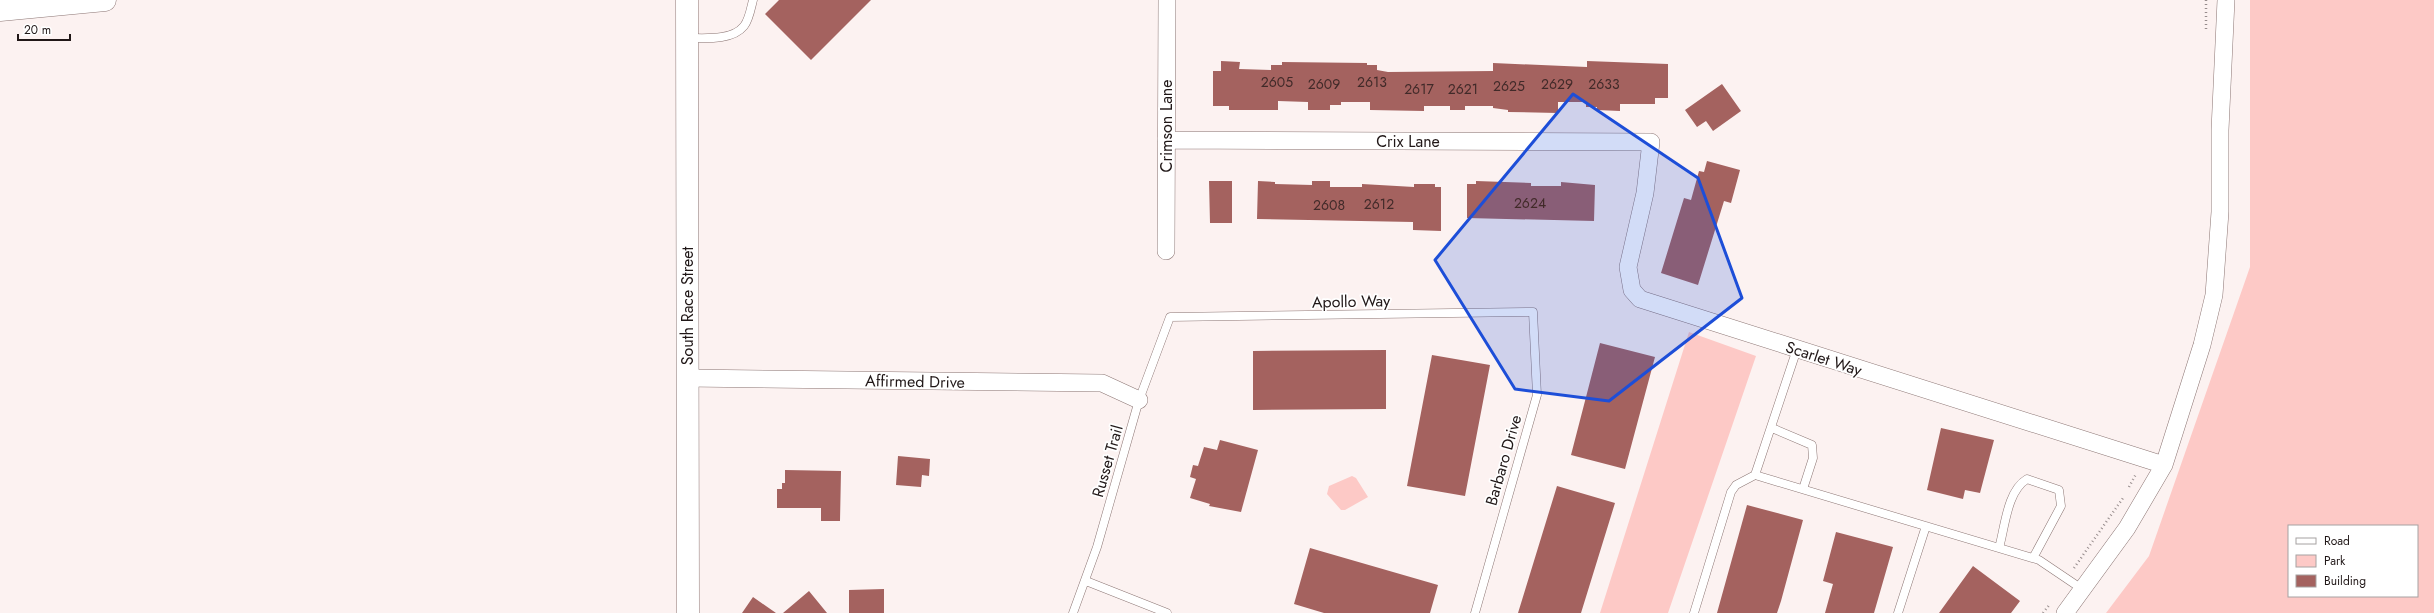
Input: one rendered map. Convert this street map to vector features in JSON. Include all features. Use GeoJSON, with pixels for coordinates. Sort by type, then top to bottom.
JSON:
{"type":"FeatureCollection","features":[{"type":"Feature","properties":{"kind":"street"},"geometry":{"type":"LineString","coordinates":[[0,10],[105,0]]}},
{"type":"Feature","properties":{"kind":"street","name":"South Race Street"},"geometry":{"type":"LineString","coordinates":[[687,0],[688,613]]}},
{"type":"Feature","properties":{"kind":"street","name":"Crimson Lane"},"geometry":{"type":"LineString","coordinates":[[1166,251],[1167,0]]}},
{"type":"Feature","properties":{"kind":"street"},"geometry":{"type":"LineString","coordinates":[[2065,613],[2126,528],[2164,465],[2202,345],[2214,295],[2220,212],[2220,130],[2226,0]]}},
{"type":"Feature","properties":{"kind":"street","name":"Crix Lane"},"geometry":{"type":"LineString","coordinates":[[1166,140],[1651,142]]}},
{"type":"Feature","properties":{"kind":"street","name":"Scarlet Way"},"geometry":{"type":"LineString","coordinates":[[1651,142],[1645,194],[1628,267],[1632,290],[1640,299],[2164,465]]}},
{"type":"Feature","properties":{"kind":"street","name":"Affirmed Drive"},"geometry":{"type":"LineString","coordinates":[[687,378],[1102,383],[1139,400]]}},
{"type":"Feature","properties":{"kind":"lane"},"geometry":{"type":"LineString","coordinates":[[686,38],[720,37],[734,34],[744,26],[753,0]]}},
{"type":"Feature","properties":{"kind":"lane","name":"Apollo Way"},"geometry":{"type":"LineString","coordinates":[[1170,317],[1533,312]]}},
{"type":"Feature","properties":{"kind":"lane","name":"Barbaro Drive"},"geometry":{"type":"LineString","coordinates":[[1475,613],[1536,395],[1533,312]]}},
{"type":"Feature","properties":{"kind":"lane","name":"Russet Trail"},"geometry":{"type":"LineString","coordinates":[[1073,613],[1086,581],[1139,400],[1170,317]]}},
{"type":"Feature","properties":{"kind":"lane"},"geometry":{"type":"LineString","coordinates":[[1756,475],[1797,349]]}},
{"type":"Feature","properties":{"kind":"lane"},"geometry":{"type":"LineString","coordinates":[[1772,428],[1812,445],[1813,458],[1803,489]]}},
{"type":"Feature","properties":{"kind":"lane"},"geometry":{"type":"LineString","coordinates":[[1694,613],[1731,492],[1736,485],[1756,475],[2033,558],[2082,589]]}},
{"type":"Feature","properties":{"kind":"lane"},"geometry":{"type":"LineString","coordinates":[[1999,548],[2014,492],[2020,484],[2027,480],[2059,490],[2061,497],[2061,506],[2033,558]]}},
{"type":"Feature","properties":{"kind":"lane"},"geometry":{"type":"LineString","coordinates":[[1898,613],[1926,526]]}},
{"type":"Feature","properties":{"kind":"lane"},"geometry":{"type":"LineString","coordinates":[[1086,581],[1167,613]]}},
{"type":"Feature","properties":{"kind":"path"},"geometry":{"type":"LineString","coordinates":[[2206,0],[2206,31]]}},
{"type":"Feature","properties":{"kind":"path"},"geometry":{"type":"LineString","coordinates":[[2127,490],[2145,459]]}},
{"type":"Feature","properties":{"kind":"path"},"geometry":{"type":"LineString","coordinates":[[2043,613],[2124,497]]}},
{"type":"Feature","properties":{"kind":"highlighted area"},"geometry":{"type":"Polygon","coordinates":[[[1573,94],[1698,178],[1742,298],[1609,401],[1515,389],[1435,260],[1573,94]]]}},
{"type":"Feature","properties":{"kind":"green space"},"geometry":{"type":"Polygon","coordinates":[[[2250,0],[2434,0],[2434,613],[2106,613],[2149,556],[2250,267],[2250,0]]]}},
{"type":"Feature","properties":{"kind":"green space"},"geometry":{"type":"Polygon","coordinates":[[[1689,332],[1756,356],[1668,613],[1600,613],[1689,332]]]}},
{"type":"Feature","properties":{"kind":"green space"},"geometry":{"type":"Polygon","coordinates":[[[1352,476],[1356,478],[1368,497],[1345,510],[1341,510],[1327,494],[1329,486],[1352,476]]]}},
{"type":"Feature","properties":{"kind":"building"},"geometry":{"type":"Polygon","coordinates":[[[779,0],[871,0],[811,60],[765,14],[779,0]]]}},
{"type":"Feature","properties":{"kind":"building"},"geometry":{"type":"Polygon","coordinates":[[[1221,61],[1240,62],[1239,69],[1271,70],[1271,65],[1282,65],[1282,62],[1367,63],[1367,65],[1377,65],[1377,70],[1388,72],[1493,71],[1493,63],[1587,67],[1587,61],[1668,64],[1668,98],[1655,98],[1655,104],[1620,104],[1620,111],[1597,110],[1597,107],[1586,107],[1586,102],[1558,102],[1558,113],[1508,112],[1508,110],[1493,108],[1493,106],[1465,106],[1465,110],[1450,110],[1450,106],[1424,106],[1424,111],[1370,110],[1370,102],[1341,102],[1341,105],[1330,105],[1330,110],[1308,110],[1308,102],[1278,101],[1278,110],[1229,110],[1229,106],[1213,106],[1213,71],[1221,71],[1221,61]]]}},
{"type":"Feature","properties":{"kind":"building"},"geometry":{"type":"Polygon","coordinates":[[[1722,84],[1741,111],[1713,131],[1706,121],[1697,127],[1685,110],[1722,84]]]}},
{"type":"Feature","properties":{"kind":"building"},"geometry":{"type":"Polygon","coordinates":[[[1707,161],[1740,170],[1731,203],[1724,201],[1698,285],[1661,273],[1684,198],[1691,200],[1699,171],[1704,172],[1707,161]]]}},
{"type":"Feature","properties":{"kind":"building"},"geometry":{"type":"Polygon","coordinates":[[[1209,181],[1232,181],[1232,223],[1210,223],[1209,181]]]}},
{"type":"Feature","properties":{"kind":"building"},"geometry":{"type":"Polygon","coordinates":[[[1258,181],[1275,182],[1275,184],[1312,185],[1312,181],[1330,181],[1330,187],[1362,187],[1362,184],[1414,187],[1414,184],[1435,184],[1435,187],[1441,187],[1441,231],[1413,230],[1413,222],[1257,219],[1258,181]]]}},
{"type":"Feature","properties":{"kind":"building"},"geometry":{"type":"Polygon","coordinates":[[[1476,181],[1531,183],[1531,186],[1561,186],[1561,182],[1595,185],[1594,221],[1467,218],[1467,184],[1476,184],[1476,181]]]}},
{"type":"Feature","properties":{"kind":"building"},"geometry":{"type":"Polygon","coordinates":[[[1600,343],[1655,357],[1625,469],[1571,455],[1600,343]]]}},
{"type":"Feature","properties":{"kind":"building"},"geometry":{"type":"Polygon","coordinates":[[[1386,350],[1386,409],[1253,410],[1253,351],[1386,350]]]}},
{"type":"Feature","properties":{"kind":"building"},"geometry":{"type":"Polygon","coordinates":[[[1432,355],[1490,365],[1465,496],[1407,486],[1432,355]]]}},
{"type":"Feature","properties":{"kind":"building"},"geometry":{"type":"Polygon","coordinates":[[[1941,428],[1994,440],[1980,493],[1965,490],[1963,499],[1927,490],[1941,428]]]}},
{"type":"Feature","properties":{"kind":"building"},"geometry":{"type":"Polygon","coordinates":[[[1220,440],[1258,450],[1241,512],[1209,506],[1210,504],[1190,498],[1196,479],[1190,477],[1193,465],[1198,466],[1204,447],[1217,450],[1220,440]]]}},
{"type":"Feature","properties":{"kind":"building"},"geometry":{"type":"Polygon","coordinates":[[[898,456],[930,459],[929,476],[922,475],[921,487],[896,485],[898,456]]]}},
{"type":"Feature","properties":{"kind":"building"},"geometry":{"type":"Polygon","coordinates":[[[785,470],[841,471],[840,521],[821,521],[821,508],[777,508],[777,489],[782,489],[782,483],[785,483],[785,470]]]}},
{"type":"Feature","properties":{"kind":"building"},"geometry":{"type":"Polygon","coordinates":[[[1557,486],[1615,503],[1581,613],[1518,613],[1557,486]]]}},
{"type":"Feature","properties":{"kind":"building"},"geometry":{"type":"Polygon","coordinates":[[[1747,505],[1803,520],[1781,601],[1777,613],[1717,613],[1747,505]]]}},
{"type":"Feature","properties":{"kind":"building"},"geometry":{"type":"Polygon","coordinates":[[[1836,532],[1893,547],[1874,613],[1825,613],[1833,584],[1823,581],[1836,532]]]}},
{"type":"Feature","properties":{"kind":"building"},"geometry":{"type":"Polygon","coordinates":[[[1310,548],[1438,585],[1430,613],[1324,613],[1294,604],[1310,548]]]}},
{"type":"Feature","properties":{"kind":"building"},"geometry":{"type":"Polygon","coordinates":[[[1973,566],[2020,601],[2011,613],[1939,613],[1973,566]]]}},
{"type":"Feature","properties":{"kind":"building"},"geometry":{"type":"Polygon","coordinates":[[[884,589],[884,613],[849,613],[849,590],[884,589]]]}},
{"type":"Feature","properties":{"kind":"building"},"geometry":{"type":"Polygon","coordinates":[[[809,591],[827,613],[783,613],[809,591]]]}},
{"type":"Feature","properties":{"kind":"building"},"geometry":{"type":"Polygon","coordinates":[[[753,597],[776,613],[742,613],[753,597]]]}}]}
